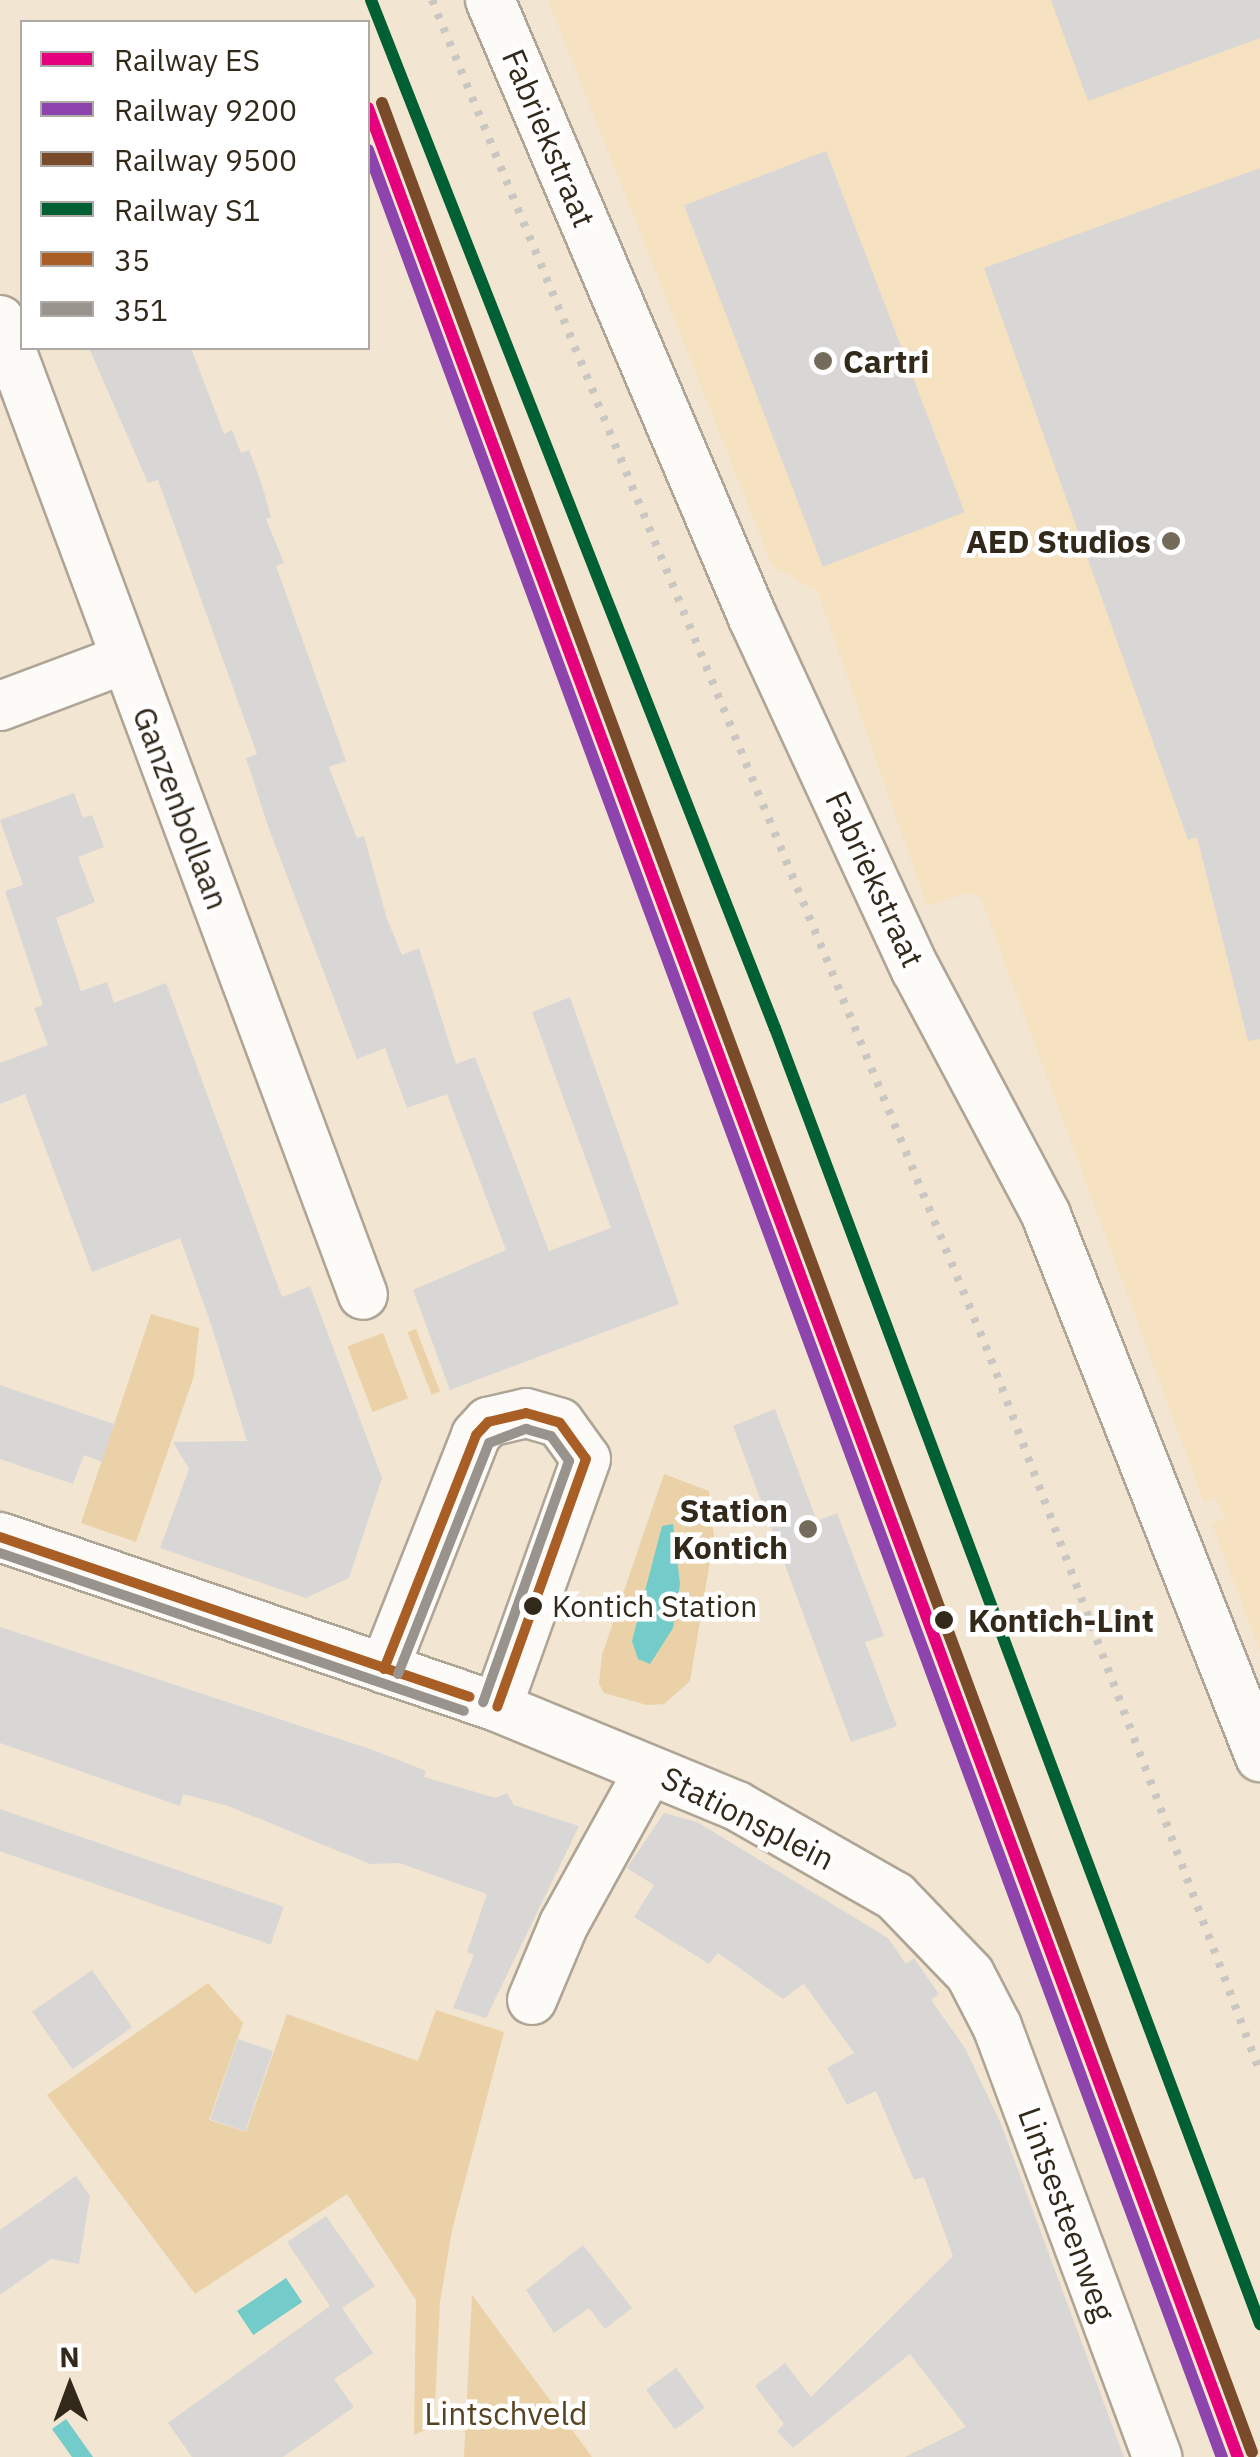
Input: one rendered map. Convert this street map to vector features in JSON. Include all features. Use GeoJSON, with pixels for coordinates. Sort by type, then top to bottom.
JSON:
{"type":"FeatureCollection","features":[{"type":"Feature","properties":{"kind":"street","name":"Fabriekstraat"},"geometry":{"type":"LineString","coordinates":[[490,0],[753,618],[916,970],[1046,1215],[1260,1758]]}},
{"type":"Feature","properties":{"kind":"street","name":"Ganzenbollaan"},"geometry":{"type":"LineString","coordinates":[[0,320],[364,1295]]}},
{"type":"Feature","properties":{"kind":"street"},"geometry":{"type":"LineString","coordinates":[[0,706],[125,660]]}},
{"type":"Feature","properties":{"kind":"street"},"geometry":{"type":"LineString","coordinates":[[384,1669],[456,1477],[488,1422],[526,1413],[560,1423],[586,1459],[497,1707]]}},
{"type":"Feature","properties":{"kind":"street","name":"Stationsplein"},"geometry":{"type":"LineString","coordinates":[[0,1536],[497,1707],[779,1827],[895,1896],[970,1974]]}},
{"type":"Feature","properties":{"kind":"street","name":"Stationsplein"},"geometry":{"type":"LineString","coordinates":[[532,2000],[564,1924],[640,1786]]}},
{"type":"Feature","properties":{"kind":"street","name":"Lintsesteenweg"},"geometry":{"type":"LineString","coordinates":[[970,1974],[997,2026],[1157,2457]]}},
{"type":"Feature","properties":{"kind":"shaded area"},"geometry":{"type":"Polygon","coordinates":[[[548,0],[1260,0],[1260,1651],[1212,1524],[1225,1519],[1216,1498],[1204,1502],[981,898],[971,892],[927,906],[818,592],[772,565],[548,0]]]}},
{"type":"Feature","properties":{"kind":"green space"},"geometry":{"type":"Polygon","coordinates":[[[151,1314],[199,1328],[194,1376],[136,1542],[81,1523],[151,1314]]]}},
{"type":"Feature","properties":{"kind":"green space"},"geometry":{"type":"Polygon","coordinates":[[[416,1329],[440,1392],[432,1395],[408,1332],[416,1329]]]}},
{"type":"Feature","properties":{"kind":"green space"},"geometry":{"type":"Polygon","coordinates":[[[383,1333],[408,1398],[373,1412],[348,1347],[383,1333]]]}},
{"type":"Feature","properties":{"kind":"green space"},"geometry":{"type":"Polygon","coordinates":[[[664,1474],[709,1491],[714,1537],[690,1681],[664,1704],[647,1705],[604,1693],[599,1684],[602,1655],[664,1474]]]}},
{"type":"Feature","properties":{"kind":"green space"},"geometry":{"type":"Polygon","coordinates":[[[208,1983],[243,2023],[209,2120],[246,2132],[287,2014],[418,2061],[436,2010],[504,2032],[452,2230],[440,2302],[434,2426],[414,2435],[416,2300],[347,2194],[195,2294],[47,2095],[208,1983]]]}},
{"type":"Feature","properties":{"kind":"green space","name":"Lintschveld"},"geometry":{"type":"Polygon","coordinates":[[[472,2295],[592,2457],[464,2457],[472,2295]]]}},
{"type":"Feature","properties":{"kind":"water"},"geometry":{"type":"Polygon","coordinates":[[[673,1524],[680,1584],[673,1628],[650,1664],[638,1659],[632,1641],[662,1526],[673,1524]]]}},
{"type":"Feature","properties":{"kind":"water"},"geometry":{"type":"Polygon","coordinates":[[[286,2278],[302,2302],[253,2335],[237,2311],[286,2278]]]}},
{"type":"Feature","properties":{"kind":"water"},"geometry":{"type":"Polygon","coordinates":[[[66,2419],[93,2457],[72,2457],[52,2429],[66,2419]]]}},
{"type":"Feature","properties":{"kind":"building"},"geometry":{"type":"Polygon","coordinates":[[[1051,0],[1260,0],[1260,38],[1088,101],[1051,0]]]}},
{"type":"Feature","properties":{"kind":"building","name":"Cartri"},"geometry":{"type":"Polygon","coordinates":[[[826,151],[965,512],[823,567],[684,205],[826,151]]]}},
{"type":"Feature","properties":{"kind":"building","name":"AED Studios"},"geometry":{"type":"Polygon","coordinates":[[[1260,168],[1260,1039],[1248,1041],[1197,837],[1188,840],[984,268],[1260,168]]]}},
{"type":"Feature","properties":{"kind":"building"},"geometry":{"type":"Polygon","coordinates":[[[90,350],[192,350],[224,434],[232,430],[241,453],[249,450],[262,485],[271,517],[266,519],[284,563],[276,566],[346,761],[329,767],[357,838],[364,836],[387,919],[402,955],[419,948],[456,1064],[475,1057],[549,1251],[611,1228],[532,1012],[570,997],[679,1304],[450,1390],[413,1290],[506,1250],[447,1094],[407,1108],[385,1048],[357,1059],[269,829],[246,758],[257,754],[158,480],[148,483],[90,350]]]}},
{"type":"Feature","properties":{"kind":"building"},"geometry":{"type":"Polygon","coordinates":[[[74,793],[83,818],[92,815],[104,847],[78,857],[95,902],[56,918],[81,991],[107,982],[114,1003],[166,983],[282,1297],[310,1286],[382,1478],[349,1578],[306,1598],[160,1548],[189,1469],[173,1442],[247,1441],[211,1324],[180,1238],[92,1272],[25,1094],[0,1104],[0,1063],[48,1045],[34,1008],[43,1005],[5,891],[23,885],[0,820],[74,793]]]}},
{"type":"Feature","properties":{"kind":"building"},"geometry":{"type":"Polygon","coordinates":[[[0,1385],[114,1424],[102,1462],[84,1455],[73,1484],[0,1459],[0,1385]]]}},
{"type":"Feature","properties":{"kind":"building","name":"Station Kontich"},"geometry":{"type":"Polygon","coordinates":[[[775,1409],[817,1521],[837,1513],[884,1636],[865,1642],[897,1726],[851,1742],[733,1426],[775,1409]]]}},
{"type":"Feature","properties":{"kind":"building"},"geometry":{"type":"Polygon","coordinates":[[[0,1627],[373,1750],[426,1771],[424,1777],[496,1798],[507,1793],[514,1805],[579,1826],[486,2018],[453,2008],[474,1955],[467,1952],[487,1894],[399,1863],[370,1864],[228,1806],[183,1794],[180,1806],[0,1743],[0,1627]]]}},
{"type":"Feature","properties":{"kind":"building"},"geometry":{"type":"Polygon","coordinates":[[[0,1809],[284,1907],[271,1944],[0,1851],[0,1809]]]}},
{"type":"Feature","properties":{"kind":"building"},"geometry":{"type":"Polygon","coordinates":[[[664,1813],[697,1822],[888,1938],[906,1964],[914,1958],[939,1994],[931,2000],[965,2048],[1001,2124],[1124,2457],[905,2457],[966,2427],[910,2354],[793,2448],[777,2431],[784,2424],[755,2386],[785,2363],[811,2397],[953,2256],[924,2177],[914,2180],[876,2091],[847,2105],[827,2068],[854,2053],[804,1984],[783,1999],[718,1953],[709,1964],[634,1917],[654,1885],[627,1868],[664,1813]]]}},
{"type":"Feature","properties":{"kind":"building"},"geometry":{"type":"Polygon","coordinates":[[[92,1970],[132,2027],[72,2069],[32,2012],[92,1970]]]}},
{"type":"Feature","properties":{"kind":"building"},"geometry":{"type":"Polygon","coordinates":[[[238,2039],[273,2051],[245,2131],[210,2119],[238,2039]]]}},
{"type":"Feature","properties":{"kind":"building"},"geometry":{"type":"Polygon","coordinates":[[[76,2176],[90,2196],[79,2264],[51,2259],[0,2295],[0,2230],[76,2176]]]}},
{"type":"Feature","properties":{"kind":"building"},"geometry":{"type":"Polygon","coordinates":[[[326,2216],[375,2286],[342,2308],[373,2353],[334,2379],[354,2407],[283,2457],[192,2457],[168,2423],[330,2306],[287,2242],[326,2216]]]}},
{"type":"Feature","properties":{"kind":"building"},"geometry":{"type":"Polygon","coordinates":[[[583,2245],[632,2308],[605,2329],[589,2308],[554,2333],[526,2290],[583,2245]]]}},
{"type":"Feature","properties":{"kind":"building"},"geometry":{"type":"Polygon","coordinates":[[[676,2368],[705,2408],[675,2429],[646,2390],[676,2368]]]}},
{"type":"Feature","properties":{"kind":"railway"},"geometry":{"type":"LineString","coordinates":[[432,0],[991,1359],[1260,2072]]}},
{"type":"Feature","properties":{"kind":"rail line","name":"S1"},"geometry":{"type":"LineString","coordinates":[[371,0],[775,1028],[1260,2324]]}},
{"type":"Feature","properties":{"kind":"rail line","name":"9500"},"geometry":{"type":"LineString","coordinates":[[382,103],[1252,2452]]}},
{"type":"Feature","properties":{"kind":"rail line","name":"ES"},"geometry":{"type":"LineString","coordinates":[[370,113],[1238,2457]]}},
{"type":"Feature","properties":{"kind":"rail line","name":"9200"},"geometry":{"type":"LineString","coordinates":[[370,155],[1222,2457]]}},
{"type":"Feature","properties":{"kind":"transit line","name":"35"},"geometry":{"type":"LineString","coordinates":[[384,1669],[476,1435],[488,1422],[526,1413],[560,1423],[586,1459],[497,1707]]}},
{"type":"Feature","properties":{"kind":"transit line","name":"351"},"geometry":{"type":"LineString","coordinates":[[398,1674],[489,1443],[526,1429],[551,1436],[569,1461],[483,1702]]}},
{"type":"Feature","properties":{"kind":"transit line","name":"35"},"geometry":{"type":"LineString","coordinates":[[0,1537],[469,1697]]}},
{"type":"Feature","properties":{"kind":"transit line","name":"351"},"geometry":{"type":"LineString","coordinates":[[0,1553],[464,1711]]}},
{"type":"Feature","properties":{"kind":"place","name":"Cartri"},"geometry":{"type":"Point","coordinates":[823,361]}},
{"type":"Feature","properties":{"kind":"place","name":"AED Studios"},"geometry":{"type":"Point","coordinates":[1171,541]}},
{"type":"Feature","properties":{"kind":"place","name":"Station Kontich"},"geometry":{"type":"Point","coordinates":[808,1529]}},
{"type":"Feature","properties":{"kind":"place","name":"Kontich Station"},"geometry":{"type":"Point","coordinates":[533,1606]}},
{"type":"Feature","properties":{"kind":"place","name":"Kontich-Lint"},"geometry":{"type":"Point","coordinates":[944,1620]}}]}
